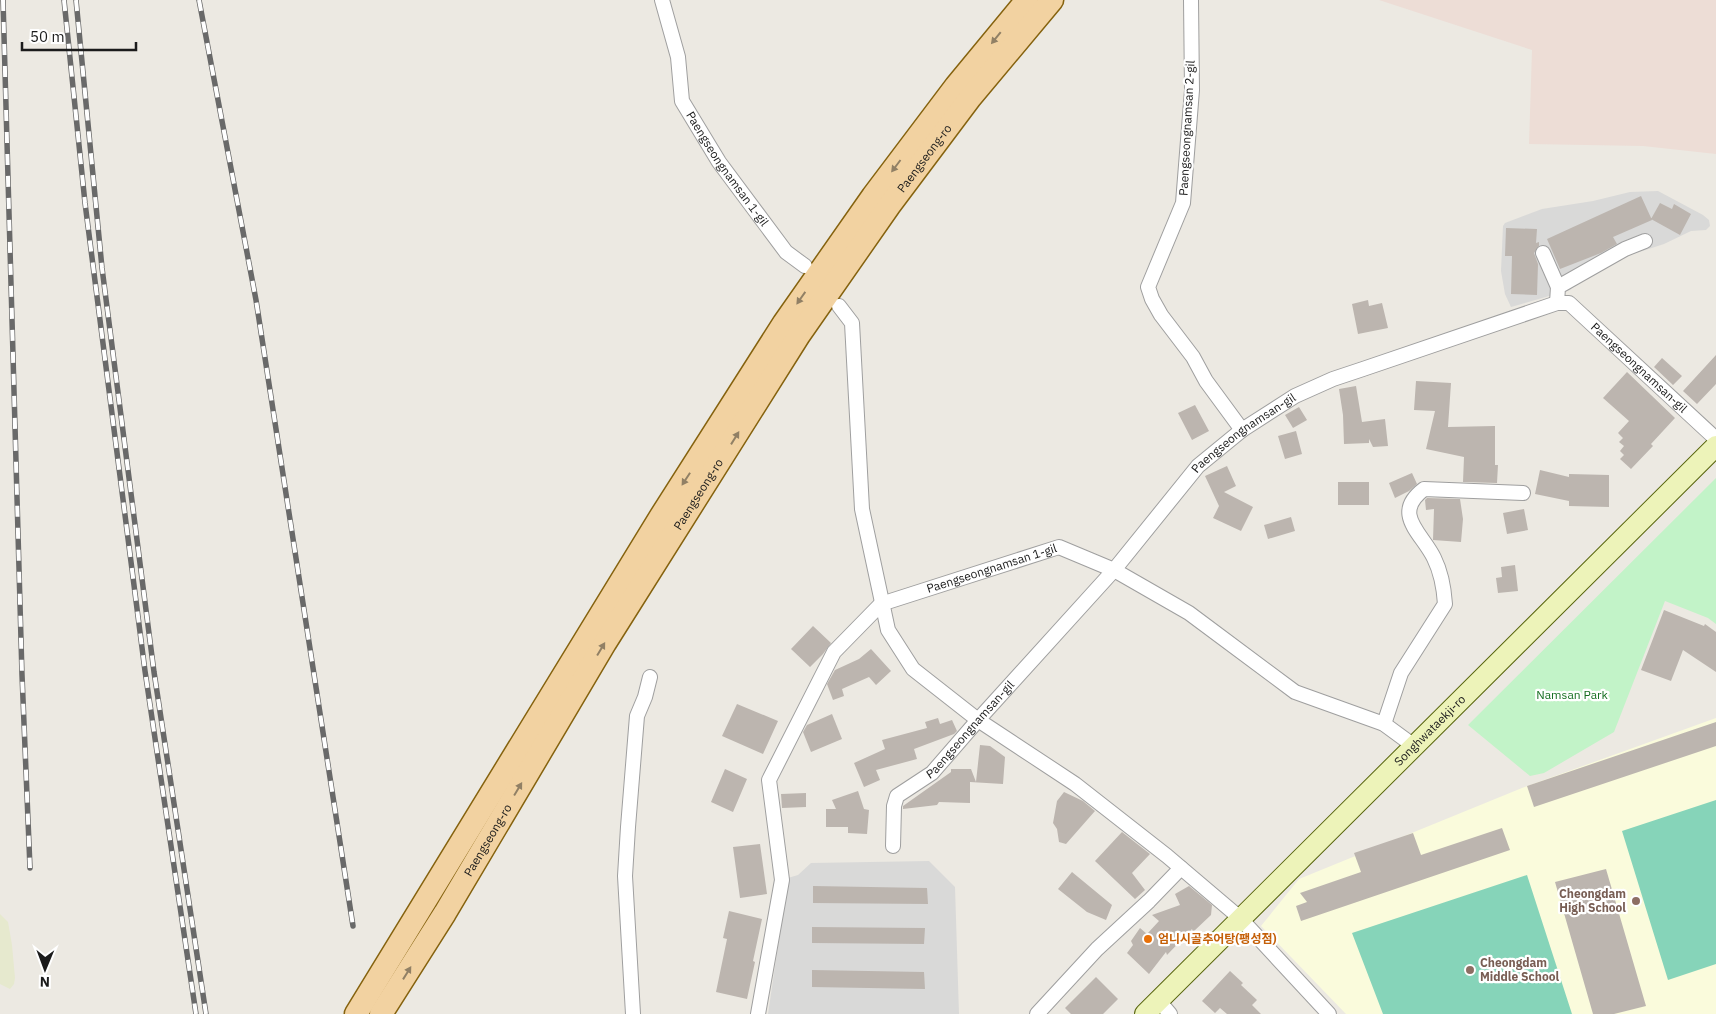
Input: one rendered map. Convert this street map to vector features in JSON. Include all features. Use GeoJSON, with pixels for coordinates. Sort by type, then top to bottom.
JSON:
{"type":"FeatureCollection","features":[{"type":"Feature","properties":{"kind":"main road","name":"Paengseong-ro"},"geometry":{"type":"LineString","coordinates":[[356,1014],[656,525],[784,323],[873,196],[956,86],[1027,0]]}},
{"type":"Feature","properties":{"kind":"main road","name":"Paengseong-ro"},"geometry":{"type":"LineString","coordinates":[[381,1014],[444,913],[605,643],[799,335],[889,206],[970,98],[1052,0]]}},
{"type":"Feature","properties":{"kind":"street","name":"Paengseongnamsan 1-gil"},"geometry":{"type":"LineString","coordinates":[[662,0],[678,57],[682,101],[719,162],[786,252],[805,266]]}},
{"type":"Feature","properties":{"kind":"street","name":"Paengseongnamsan 2-gil"},"geometry":{"type":"LineString","coordinates":[[1191,0],[1192,90],[1183,204],[1148,287],[1161,315],[1193,357],[1206,381],[1242,430]]}},
{"type":"Feature","properties":{"kind":"street"},"geometry":{"type":"LineString","coordinates":[[1558,287],[1625,249],[1645,241]]}},
{"type":"Feature","properties":{"kind":"street"},"geometry":{"type":"LineString","coordinates":[[1543,253],[1558,287],[1557,303]]}},
{"type":"Feature","properties":{"kind":"street","name":"Paengseongnamsan-gil"},"geometry":{"type":"LineString","coordinates":[[893,846],[894,806],[897,796],[932,774],[978,720],[1114,570],[1198,466],[1242,430],[1295,396],[1333,379],[1557,303],[1570,303],[1716,439]]}},
{"type":"Feature","properties":{"kind":"street"},"geometry":{"type":"LineString","coordinates":[[839,306],[852,323],[862,509],[881,604],[888,630],[913,669],[978,720],[1075,784],[1181,868],[1240,918],[1329,1014]]}},
{"type":"Feature","properties":{"kind":"street","name":"Songhwataekji-ro"},"geometry":{"type":"LineString","coordinates":[[1158,1010],[1240,918],[1716,446]]}},
{"type":"Feature","properties":{"kind":"street"},"geometry":{"type":"LineString","coordinates":[[1384,724],[1401,673],[1445,604],[1440,574],[1434,558],[1412,524],[1409,516],[1410,505],[1416,495],[1424,489],[1523,493]]}},
{"type":"Feature","properties":{"kind":"street","name":"Paengseongnamsan 1-gil"},"geometry":{"type":"LineString","coordinates":[[881,604],[1059,547],[1114,570],[1189,613],[1295,692],[1384,724],[1414,746]]}},
{"type":"Feature","properties":{"kind":"street"},"geometry":{"type":"LineString","coordinates":[[758,1014],[782,880],[769,780],[834,652],[881,604]]}},
{"type":"Feature","properties":{"kind":"street"},"geometry":{"type":"LineString","coordinates":[[633,1014],[625,876],[637,716],[645,697],[650,677]]}},
{"type":"Feature","properties":{"kind":"street"},"geometry":{"type":"LineString","coordinates":[[1037,1014],[1097,949],[1149,901],[1181,868]]}},
{"type":"Feature","properties":{"kind":"shaded area"},"geometry":{"type":"Polygon","coordinates":[[[1379,0],[1716,0],[1716,154],[1643,146],[1529,144],[1532,50],[1379,0]]]}},
{"type":"Feature","properties":{"kind":"shaded area"},"geometry":{"type":"Polygon","coordinates":[[[1658,191],[1703,215],[1709,220],[1710,226],[1706,230],[1691,231],[1664,244],[1630,255],[1570,290],[1511,307],[1505,294],[1501,271],[1503,226],[1505,223],[1542,209],[1593,201],[1630,192],[1658,191]]]}},
{"type":"Feature","properties":{"kind":"shaded area"},"geometry":{"type":"Polygon","coordinates":[[[1716,718],[1716,1014],[1346,1014],[1261,926],[1299,879],[1522,788],[1716,718]]]}},
{"type":"Feature","properties":{"kind":"shaded area"},"geometry":{"type":"Polygon","coordinates":[[[929,861],[955,887],[959,1014],[768,1014],[788,878],[798,875],[811,863],[929,861]]]}},
{"type":"Feature","properties":{"kind":"shaded area"},"geometry":{"type":"Polygon","coordinates":[[[0,914],[8,922],[12,945],[15,978],[14,984],[10,989],[0,984],[0,914]]]}},
{"type":"Feature","properties":{"kind":"green space","name":"Namsan Park"},"geometry":{"type":"Polygon","coordinates":[[[1716,478],[1716,624],[1708,618],[1665,601],[1614,732],[1544,773],[1530,776],[1468,725],[1716,478]]]}},
{"type":"Feature","properties":{"kind":"green space"},"geometry":{"type":"Polygon","coordinates":[[[1716,800],[1716,964],[1668,980],[1622,831],[1716,800]]]}},
{"type":"Feature","properties":{"kind":"green space"},"geometry":{"type":"Polygon","coordinates":[[[1527,875],[1572,1014],[1383,1014],[1352,933],[1527,875]]]}},
{"type":"Feature","properties":{"kind":"building"},"geometry":{"type":"Polygon","coordinates":[[[1641,196],[1652,220],[1613,237],[1617,244],[1601,253],[1560,269],[1547,239],[1641,196]]]}},
{"type":"Feature","properties":{"kind":"building"},"geometry":{"type":"Polygon","coordinates":[[[1660,203],[1672,209],[1674,204],[1691,214],[1680,235],[1651,219],[1660,203]]]}},
{"type":"Feature","properties":{"kind":"building"},"geometry":{"type":"Polygon","coordinates":[[[1506,228],[1537,229],[1536,243],[1539,242],[1539,246],[1534,253],[1538,264],[1537,295],[1511,294],[1512,256],[1505,256],[1506,228]]]}},
{"type":"Feature","properties":{"kind":"building"},"geometry":{"type":"Polygon","coordinates":[[[1368,300],[1369,306],[1382,303],[1388,328],[1358,334],[1352,304],[1368,300]]]}},
{"type":"Feature","properties":{"kind":"building"},"geometry":{"type":"Polygon","coordinates":[[[1716,355],[1716,384],[1697,404],[1683,391],[1716,355]]]}},
{"type":"Feature","properties":{"kind":"building"},"geometry":{"type":"Polygon","coordinates":[[[1662,358],[1682,376],[1673,385],[1654,367],[1662,358]]]}},
{"type":"Feature","properties":{"kind":"building"},"geometry":{"type":"Polygon","coordinates":[[[1627,372],[1675,418],[1651,444],[1653,446],[1631,469],[1620,459],[1624,455],[1620,451],[1624,446],[1619,442],[1623,438],[1618,433],[1629,421],[1603,398],[1627,372]]]}},
{"type":"Feature","properties":{"kind":"building"},"geometry":{"type":"Polygon","coordinates":[[[1416,381],[1451,383],[1448,427],[1495,426],[1495,465],[1498,465],[1497,483],[1463,482],[1464,457],[1426,449],[1435,411],[1414,410],[1416,381]]]}},
{"type":"Feature","properties":{"kind":"building"},"geometry":{"type":"Polygon","coordinates":[[[1356,386],[1362,422],[1385,419],[1388,446],[1373,447],[1369,439],[1369,443],[1344,444],[1343,415],[1339,389],[1356,386]]]}},
{"type":"Feature","properties":{"kind":"building"},"geometry":{"type":"Polygon","coordinates":[[[1195,405],[1209,431],[1192,440],[1178,413],[1195,405]]]}},
{"type":"Feature","properties":{"kind":"building"},"geometry":{"type":"Polygon","coordinates":[[[1299,407],[1307,420],[1293,428],[1285,415],[1299,407]]]}},
{"type":"Feature","properties":{"kind":"building"},"geometry":{"type":"Polygon","coordinates":[[[1296,431],[1302,454],[1285,459],[1278,436],[1296,431]]]}},
{"type":"Feature","properties":{"kind":"building"},"geometry":{"type":"Polygon","coordinates":[[[1227,466],[1236,486],[1224,492],[1253,507],[1241,531],[1213,518],[1219,506],[1205,476],[1227,466]]]}},
{"type":"Feature","properties":{"kind":"building"},"geometry":{"type":"Polygon","coordinates":[[[1540,470],[1569,477],[1569,474],[1609,475],[1609,507],[1569,506],[1569,501],[1535,494],[1540,470]]]}},
{"type":"Feature","properties":{"kind":"building"},"geometry":{"type":"Polygon","coordinates":[[[1412,473],[1417,484],[1409,491],[1395,498],[1389,483],[1412,473]]]}},
{"type":"Feature","properties":{"kind":"building"},"geometry":{"type":"Polygon","coordinates":[[[1338,482],[1369,482],[1369,505],[1338,505],[1338,482]]]}},
{"type":"Feature","properties":{"kind":"building"},"geometry":{"type":"Polygon","coordinates":[[[1427,498],[1460,499],[1463,519],[1461,542],[1433,540],[1434,509],[1426,510],[1425,500],[1427,498]]]}},
{"type":"Feature","properties":{"kind":"building"},"geometry":{"type":"Polygon","coordinates":[[[1524,509],[1528,530],[1507,534],[1503,513],[1524,509]]]}},
{"type":"Feature","properties":{"kind":"building"},"geometry":{"type":"Polygon","coordinates":[[[1291,517],[1295,531],[1268,539],[1264,525],[1291,517]]]}},
{"type":"Feature","properties":{"kind":"building"},"geometry":{"type":"Polygon","coordinates":[[[1515,565],[1518,591],[1498,593],[1496,578],[1502,577],[1501,567],[1515,565]]]}},
{"type":"Feature","properties":{"kind":"building"},"geometry":{"type":"Polygon","coordinates":[[[1664,610],[1704,626],[1705,624],[1716,632],[1716,672],[1683,650],[1671,681],[1641,670],[1664,610]]]}},
{"type":"Feature","properties":{"kind":"building"},"geometry":{"type":"Polygon","coordinates":[[[813,626],[831,643],[810,667],[791,649],[813,626]]]}},
{"type":"Feature","properties":{"kind":"building"},"geometry":{"type":"Polygon","coordinates":[[[871,649],[891,671],[876,685],[869,677],[842,689],[844,696],[833,700],[827,684],[835,670],[859,659],[871,649]]]}},
{"type":"Feature","properties":{"kind":"building"},"geometry":{"type":"Polygon","coordinates":[[[737,704],[778,721],[763,754],[722,736],[737,704]]]}},
{"type":"Feature","properties":{"kind":"building"},"geometry":{"type":"Polygon","coordinates":[[[832,714],[842,739],[811,752],[803,732],[807,725],[832,714]]]}},
{"type":"Feature","properties":{"kind":"building"},"geometry":{"type":"Polygon","coordinates":[[[938,718],[940,724],[952,720],[957,731],[954,734],[914,749],[917,759],[876,770],[880,780],[864,787],[854,763],[885,749],[882,740],[927,728],[925,722],[938,718]]]}},
{"type":"Feature","properties":{"kind":"building"},"geometry":{"type":"Polygon","coordinates":[[[1716,722],[1716,746],[1534,807],[1527,786],[1716,722]]]}},
{"type":"Feature","properties":{"kind":"building"},"geometry":{"type":"Polygon","coordinates":[[[980,745],[990,746],[1005,757],[1003,784],[970,782],[970,803],[939,802],[937,805],[903,809],[903,806],[951,772],[951,769],[971,769],[976,782],[980,745]]]}},
{"type":"Feature","properties":{"kind":"building"},"geometry":{"type":"Polygon","coordinates":[[[725,769],[747,779],[733,812],[711,802],[725,769]]]}},
{"type":"Feature","properties":{"kind":"building"},"geometry":{"type":"Polygon","coordinates":[[[858,791],[864,809],[869,810],[867,834],[848,833],[848,827],[826,827],[826,809],[836,809],[832,800],[858,791]]]}},
{"type":"Feature","properties":{"kind":"building"},"geometry":{"type":"Polygon","coordinates":[[[1064,792],[1083,801],[1095,811],[1066,844],[1059,842],[1057,829],[1053,823],[1057,801],[1064,792]]]}},
{"type":"Feature","properties":{"kind":"building"},"geometry":{"type":"Polygon","coordinates":[[[806,793],[806,807],[782,808],[781,794],[806,793]]]}},
{"type":"Feature","properties":{"kind":"building"},"geometry":{"type":"Polygon","coordinates":[[[1502,828],[1510,850],[1301,921],[1296,906],[1307,902],[1300,893],[1361,872],[1354,853],[1413,833],[1421,855],[1502,828]]]}},
{"type":"Feature","properties":{"kind":"building"},"geometry":{"type":"Polygon","coordinates":[[[1122,832],[1150,854],[1132,873],[1145,890],[1135,899],[1095,861],[1122,832]]]}},
{"type":"Feature","properties":{"kind":"building"},"geometry":{"type":"Polygon","coordinates":[[[760,844],[767,894],[740,898],[733,847],[760,844]]]}},
{"type":"Feature","properties":{"kind":"building"},"geometry":{"type":"Polygon","coordinates":[[[1606,869],[1646,1006],[1614,1014],[1593,1014],[1555,882],[1606,869]]]}},
{"type":"Feature","properties":{"kind":"building"},"geometry":{"type":"Polygon","coordinates":[[[1072,872],[1112,905],[1106,920],[1087,912],[1058,889],[1072,872]]]}},
{"type":"Feature","properties":{"kind":"building"},"geometry":{"type":"Polygon","coordinates":[[[813,886],[927,888],[928,904],[813,903],[813,886]]]}},
{"type":"Feature","properties":{"kind":"building"},"geometry":{"type":"Polygon","coordinates":[[[1189,886],[1212,905],[1211,915],[1193,932],[1192,929],[1167,955],[1166,952],[1149,974],[1127,953],[1133,945],[1131,941],[1140,928],[1147,934],[1159,921],[1152,915],[1180,905],[1175,894],[1189,886]]]}},
{"type":"Feature","properties":{"kind":"building"},"geometry":{"type":"Polygon","coordinates":[[[729,911],[762,919],[747,999],[716,992],[727,939],[723,938],[729,911]]]}},
{"type":"Feature","properties":{"kind":"building"},"geometry":{"type":"Polygon","coordinates":[[[812,927],[925,928],[924,944],[812,943],[812,927]]]}},
{"type":"Feature","properties":{"kind":"building"},"geometry":{"type":"Polygon","coordinates":[[[812,970],[924,972],[925,989],[812,987],[812,970]]]}},
{"type":"Feature","properties":{"kind":"building"},"geometry":{"type":"Polygon","coordinates":[[[1230,971],[1257,1000],[1252,1005],[1261,1014],[1227,1014],[1220,1008],[1215,1013],[1202,1001],[1230,971]]]}},
{"type":"Feature","properties":{"kind":"building"},"geometry":{"type":"Polygon","coordinates":[[[1096,977],[1118,999],[1103,1014],[1071,1014],[1065,1008],[1096,977]]]}},
{"type":"Feature","properties":{"kind":"railway"},"geometry":{"type":"LineString","coordinates":[[3,0],[22,675],[30,868]]}},
{"type":"Feature","properties":{"kind":"railway"},"geometry":{"type":"LineString","coordinates":[[64,0],[85,203],[145,671],[196,1014]]}},
{"type":"Feature","properties":{"kind":"railway"},"geometry":{"type":"LineString","coordinates":[[76,0],[102,268],[154,672],[206,1014]]}},
{"type":"Feature","properties":{"kind":"railway"},"geometry":{"type":"LineString","coordinates":[[199,0],[256,300],[353,926]]}},
{"type":"Feature","properties":{"kind":"place","name":"Cheongdam High School"},"geometry":{"type":"Point","coordinates":[1636,901]}},
{"type":"Feature","properties":{"kind":"place","name":"엄니시골추어탕(팽성점)"},"geometry":{"type":"Point","coordinates":[1148,939]}},
{"type":"Feature","properties":{"kind":"place","name":"Cheongdam Middle School"},"geometry":{"type":"Point","coordinates":[1470,970]}}]}
